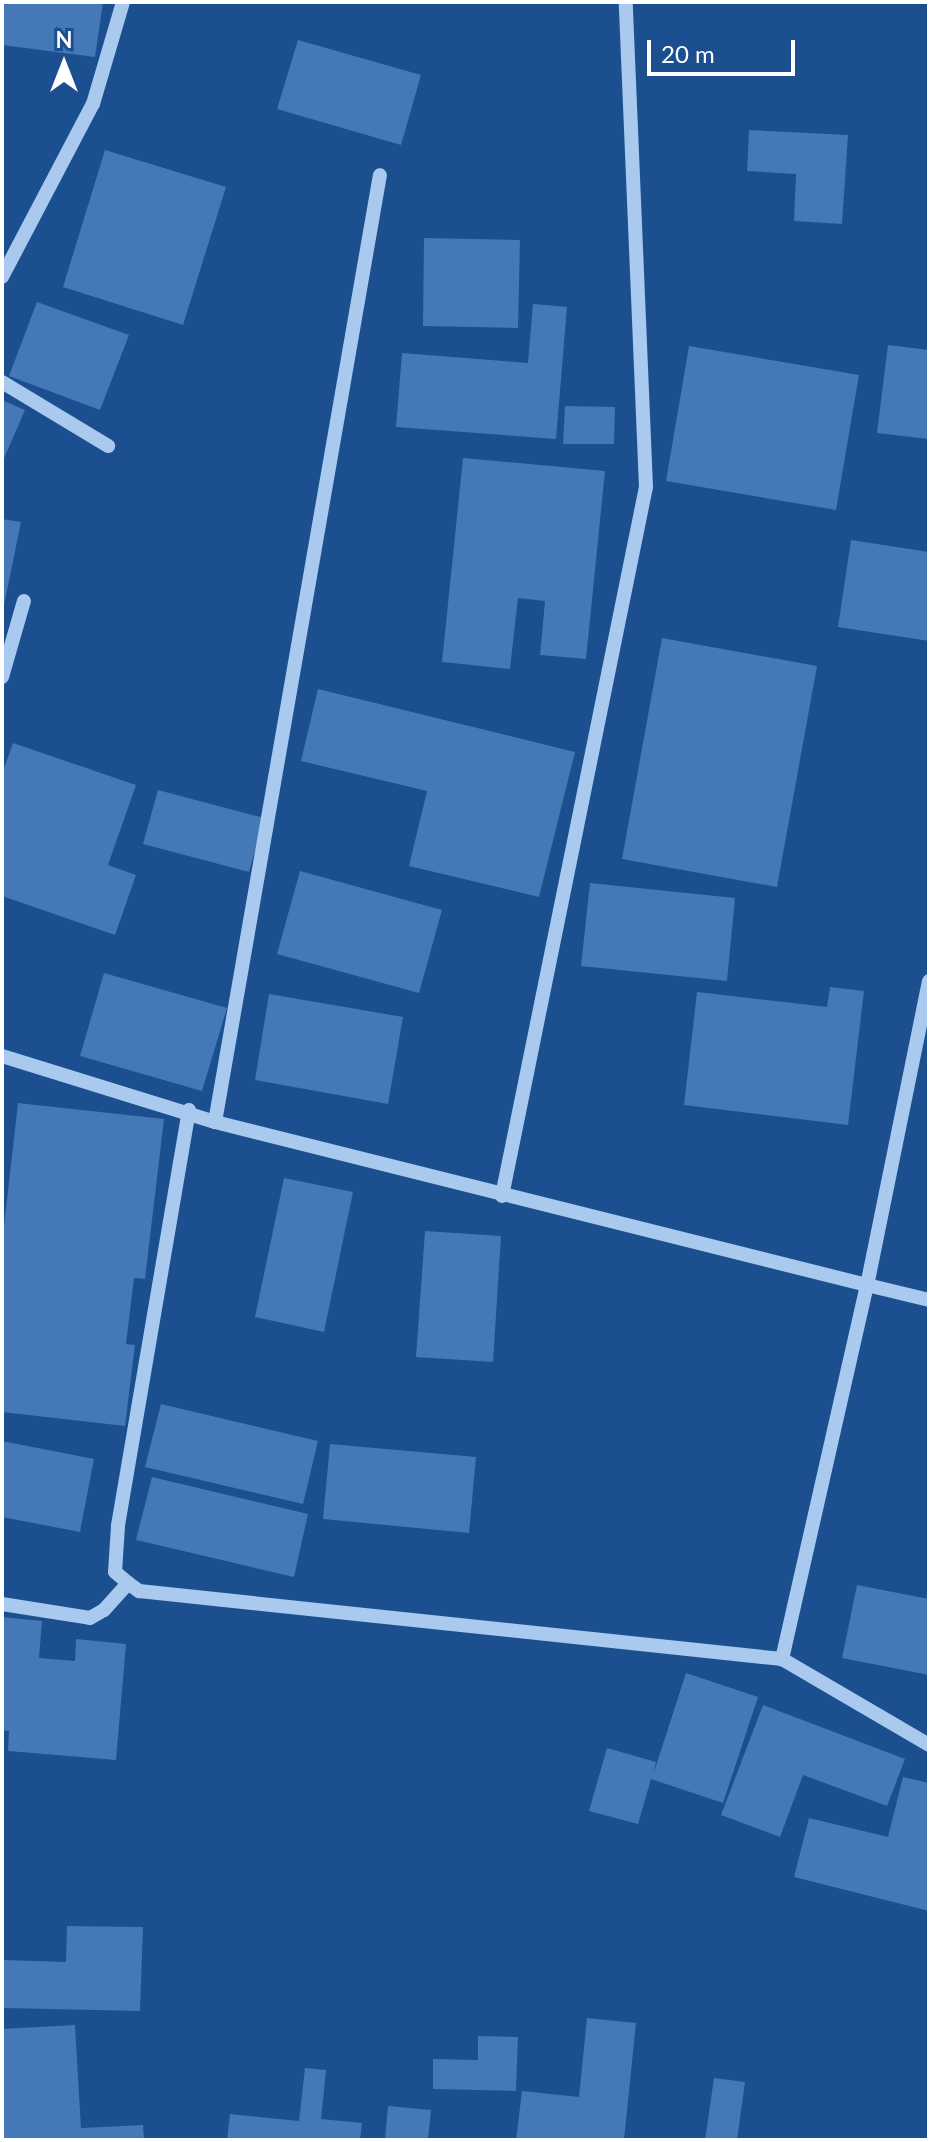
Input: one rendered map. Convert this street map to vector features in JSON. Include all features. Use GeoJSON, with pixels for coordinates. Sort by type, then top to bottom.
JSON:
{"type":"FeatureCollection","features":[{"type":"Feature","properties":{"kind":"street"},"geometry":{"type":"LineString","coordinates":[[2,277],[93,104],[123,2]]}},
{"type":"Feature","properties":{"kind":"street"},"geometry":{"type":"LineString","coordinates":[[502,1196],[646,487],[626,2]]}},
{"type":"Feature","properties":{"kind":"street"},"geometry":{"type":"LineString","coordinates":[[215,1122],[380,175]]}},
{"type":"Feature","properties":{"kind":"street"},"geometry":{"type":"LineString","coordinates":[[2,382],[108,446]]}},
{"type":"Feature","properties":{"kind":"street"},"geometry":{"type":"LineString","coordinates":[[2,677],[24,601]]}},
{"type":"Feature","properties":{"kind":"street"},"geometry":{"type":"LineString","coordinates":[[782,1659],[867,1285],[929,981]]}},
{"type":"Feature","properties":{"kind":"street"},"geometry":{"type":"LineString","coordinates":[[2,1056],[189,1110],[215,1122],[929,1300]]}},
{"type":"Feature","properties":{"kind":"street"},"geometry":{"type":"LineString","coordinates":[[189,1110],[118,1526],[115,1572],[139,1591],[782,1659],[929,1745]]}},
{"type":"Feature","properties":{"kind":"street"},"geometry":{"type":"LineString","coordinates":[[2,1604],[90,1618],[104,1610],[128,1583]]}},
{"type":"Feature","properties":{"kind":"building"},"geometry":{"type":"Polygon","coordinates":[[[2,2],[103,2],[95,57],[2,45],[2,2]]]}},
{"type":"Feature","properties":{"kind":"building"},"geometry":{"type":"Polygon","coordinates":[[[298,40],[421,75],[401,145],[277,109],[298,40]]]}},
{"type":"Feature","properties":{"kind":"building"},"geometry":{"type":"Polygon","coordinates":[[[749,130],[848,135],[842,224],[794,221],[796,174],[747,171],[749,130]]]}},
{"type":"Feature","properties":{"kind":"building"},"geometry":{"type":"Polygon","coordinates":[[[105,150],[226,187],[183,325],[63,287],[105,150]]]}},
{"type":"Feature","properties":{"kind":"building"},"geometry":{"type":"Polygon","coordinates":[[[424,238],[520,240],[518,328],[423,326],[424,238]]]}},
{"type":"Feature","properties":{"kind":"building"},"geometry":{"type":"Polygon","coordinates":[[[37,302],[129,335],[100,410],[9,376],[37,302]]]}},
{"type":"Feature","properties":{"kind":"building"},"geometry":{"type":"Polygon","coordinates":[[[533,304],[567,307],[556,439],[396,427],[402,353],[528,363],[533,304]]]}},
{"type":"Feature","properties":{"kind":"building"},"geometry":{"type":"Polygon","coordinates":[[[888,345],[929,350],[929,439],[877,433],[888,345]]]}},
{"type":"Feature","properties":{"kind":"building"},"geometry":{"type":"Polygon","coordinates":[[[689,346],[859,375],[836,510],[666,481],[689,346]]]}},
{"type":"Feature","properties":{"kind":"building"},"geometry":{"type":"Polygon","coordinates":[[[2,400],[25,410],[2,463],[2,400]]]}},
{"type":"Feature","properties":{"kind":"building"},"geometry":{"type":"Polygon","coordinates":[[[565,406],[615,407],[614,444],[563,444],[565,406]]]}},
{"type":"Feature","properties":{"kind":"building"},"geometry":{"type":"Polygon","coordinates":[[[463,458],[605,471],[586,659],[540,655],[545,601],[518,598],[510,669],[442,662],[463,458]]]}},
{"type":"Feature","properties":{"kind":"building"},"geometry":{"type":"Polygon","coordinates":[[[2,519],[21,522],[3,610],[2,610],[2,519]]]}},
{"type":"Feature","properties":{"kind":"building"},"geometry":{"type":"Polygon","coordinates":[[[851,540],[929,552],[929,641],[838,627],[851,540]]]}},
{"type":"Feature","properties":{"kind":"building"},"geometry":{"type":"Polygon","coordinates":[[[662,638],[817,666],[777,887],[622,859],[662,638]]]}},
{"type":"Feature","properties":{"kind":"building"},"geometry":{"type":"Polygon","coordinates":[[[318,689],[575,752],[539,897],[409,866],[427,791],[301,761],[318,689]]]}},
{"type":"Feature","properties":{"kind":"building"},"geometry":{"type":"Polygon","coordinates":[[[13,743],[136,785],[108,865],[136,875],[115,935],[2,896],[2,774],[13,743]]]}},
{"type":"Feature","properties":{"kind":"building"},"geometry":{"type":"Polygon","coordinates":[[[158,790],[264,818],[249,872],[143,844],[158,790]]]}},
{"type":"Feature","properties":{"kind":"building"},"geometry":{"type":"Polygon","coordinates":[[[300,871],[442,910],[419,993],[277,954],[300,871]]]}},
{"type":"Feature","properties":{"kind":"building"},"geometry":{"type":"Polygon","coordinates":[[[590,883],[735,898],[727,981],[581,966],[590,883]]]}},
{"type":"Feature","properties":{"kind":"building"},"geometry":{"type":"Polygon","coordinates":[[[104,973],[227,1008],[202,1091],[80,1056],[104,973]]]}},
{"type":"Feature","properties":{"kind":"building"},"geometry":{"type":"Polygon","coordinates":[[[830,987],[864,991],[848,1125],[684,1105],[697,992],[827,1007],[830,987]]]}},
{"type":"Feature","properties":{"kind":"building"},"geometry":{"type":"Polygon","coordinates":[[[269,994],[403,1017],[388,1104],[255,1080],[269,994]]]}},
{"type":"Feature","properties":{"kind":"building"},"geometry":{"type":"Polygon","coordinates":[[[18,1103],[164,1119],[145,1279],[134,1278],[126,1344],[135,1345],[125,1426],[2,1412],[2,1243],[18,1103]]]}},
{"type":"Feature","properties":{"kind":"building"},"geometry":{"type":"Polygon","coordinates":[[[284,1178],[353,1192],[324,1332],[255,1317],[284,1178]]]}},
{"type":"Feature","properties":{"kind":"building"},"geometry":{"type":"Polygon","coordinates":[[[425,1231],[501,1236],[493,1362],[416,1357],[425,1231]]]}},
{"type":"Feature","properties":{"kind":"building"},"geometry":{"type":"Polygon","coordinates":[[[161,1404],[318,1441],[303,1504],[145,1467],[161,1404]]]}},
{"type":"Feature","properties":{"kind":"building"},"geometry":{"type":"Polygon","coordinates":[[[2,1441],[94,1459],[80,1532],[2,1517],[2,1441]]]}},
{"type":"Feature","properties":{"kind":"building"},"geometry":{"type":"Polygon","coordinates":[[[330,1444],[476,1457],[469,1533],[323,1519],[330,1444]]]}},
{"type":"Feature","properties":{"kind":"building"},"geometry":{"type":"Polygon","coordinates":[[[152,1477],[308,1514],[294,1577],[136,1540],[152,1477]]]}},
{"type":"Feature","properties":{"kind":"building"},"geometry":{"type":"Polygon","coordinates":[[[857,1585],[929,1599],[929,1675],[842,1658],[857,1585]]]}},
{"type":"Feature","properties":{"kind":"building"},"geometry":{"type":"Polygon","coordinates":[[[2,1617],[42,1621],[39,1658],[75,1661],[76,1639],[126,1644],[116,1760],[8,1751],[9,1731],[2,1730],[2,1617]]]}},
{"type":"Feature","properties":{"kind":"building"},"geometry":{"type":"Polygon","coordinates":[[[686,1673],[758,1697],[723,1803],[651,1779],[638,1824],[589,1811],[607,1748],[656,1762],[653,1775],[686,1673]]]}},
{"type":"Feature","properties":{"kind":"building"},"geometry":{"type":"Polygon","coordinates":[[[763,1705],[905,1759],[887,1806],[803,1775],[780,1837],[721,1815],[763,1705]]]}},
{"type":"Feature","properties":{"kind":"building"},"geometry":{"type":"Polygon","coordinates":[[[903,1777],[929,1783],[929,1911],[794,1877],[809,1818],[888,1837],[903,1777]]]}},
{"type":"Feature","properties":{"kind":"building"},"geometry":{"type":"Polygon","coordinates":[[[67,1926],[143,1927],[140,2011],[3,2008],[4,1960],[66,1962],[67,1926]]]}},
{"type":"Feature","properties":{"kind":"building"},"geometry":{"type":"Polygon","coordinates":[[[587,2018],[636,2023],[624,2140],[516,2140],[522,2091],[579,2097],[587,2018]]]}},
{"type":"Feature","properties":{"kind":"building"},"geometry":{"type":"Polygon","coordinates":[[[75,2025],[81,2128],[143,2125],[144,2140],[2,2140],[2,2029],[75,2025]]]}},
{"type":"Feature","properties":{"kind":"building"},"geometry":{"type":"Polygon","coordinates":[[[478,2036],[518,2037],[516,2091],[433,2089],[433,2059],[478,2060],[478,2036]]]}},
{"type":"Feature","properties":{"kind":"building"},"geometry":{"type":"Polygon","coordinates":[[[305,2068],[326,2070],[321,2119],[362,2123],[360,2140],[227,2140],[230,2114],[299,2121],[305,2068]]]}},
{"type":"Feature","properties":{"kind":"building"},"geometry":{"type":"Polygon","coordinates":[[[714,2078],[745,2082],[737,2140],[705,2140],[714,2078]]]}},
{"type":"Feature","properties":{"kind":"building"},"geometry":{"type":"Polygon","coordinates":[[[388,2106],[431,2110],[428,2140],[385,2140],[388,2106]]]}}]}
